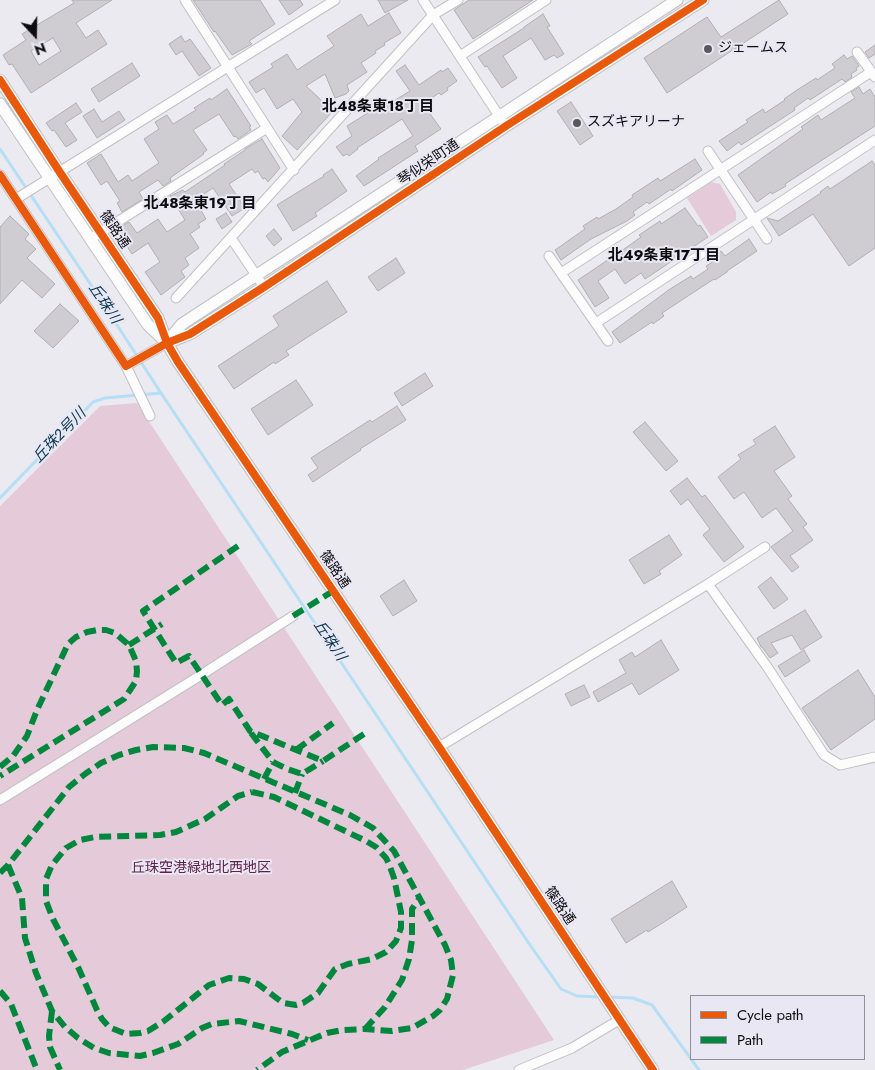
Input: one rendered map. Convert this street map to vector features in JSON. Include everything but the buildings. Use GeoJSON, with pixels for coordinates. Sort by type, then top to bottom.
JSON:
{"type":"FeatureCollection","features":[{"type":"Feature","properties":{"kind":"street"},"geometry":{"type":"LineString","coordinates":[[185,0],[294,170]]}},
{"type":"Feature","properties":{"kind":"street"},"geometry":{"type":"LineString","coordinates":[[18,197],[335,0]]}},
{"type":"Feature","properties":{"kind":"street"},"geometry":{"type":"LineString","coordinates":[[423,0],[506,126]]}},
{"type":"Feature","properties":{"kind":"street"},"geometry":{"type":"LineString","coordinates":[[176,298],[434,16],[458,0]]}},
{"type":"Feature","properties":{"kind":"street"},"geometry":{"type":"LineString","coordinates":[[460,56],[546,0]]}},
{"type":"Feature","properties":{"kind":"street","name":"琴似栄町通"},"geometry":{"type":"LineString","coordinates":[[167,343],[182,324],[676,0]]}},
{"type":"Feature","properties":{"kind":"street","name":"琴似栄町通"},"geometry":{"type":"LineString","coordinates":[[167,343],[190,334],[264,287],[506,126],[703,0]]}},
{"type":"Feature","properties":{"kind":"street"},"geometry":{"type":"LineString","coordinates":[[561,273],[720,169],[873,74],[857,52]]}},
{"type":"Feature","properties":{"kind":"street","name":"篠路通"},"geometry":{"type":"LineString","coordinates":[[0,80],[158,318],[167,343]]}},
{"type":"Feature","properties":{"kind":"street","name":"篠路通"},"geometry":{"type":"LineString","coordinates":[[0,104],[148,325],[167,343],[653,1070]]}},
{"type":"Feature","properties":{"kind":"street"},"geometry":{"type":"LineString","coordinates":[[90,239],[267,128]]}},
{"type":"Feature","properties":{"kind":"street"},"geometry":{"type":"LineString","coordinates":[[596,323],[875,140]]}},
{"type":"Feature","properties":{"kind":"street"},"geometry":{"type":"LineString","coordinates":[[708,151],[767,239]]}},
{"type":"Feature","properties":{"kind":"street"},"geometry":{"type":"LineString","coordinates":[[0,176],[18,197],[129,365],[150,416]]}},
{"type":"Feature","properties":{"kind":"street"},"geometry":{"type":"LineString","coordinates":[[231,238],[264,287]]}},
{"type":"Feature","properties":{"kind":"street"},"geometry":{"type":"LineString","coordinates":[[549,256],[608,341]]}},
{"type":"Feature","properties":{"kind":"street"},"geometry":{"type":"LineString","coordinates":[[129,365],[167,343]]}},
{"type":"Feature","properties":{"kind":"street"},"geometry":{"type":"LineString","coordinates":[[438,747],[708,584],[765,547]]}},
{"type":"Feature","properties":{"kind":"street"},"geometry":{"type":"LineString","coordinates":[[708,584],[768,668],[824,755],[840,765],[875,757]]}},
{"type":"Feature","properties":{"kind":"street"},"geometry":{"type":"LineString","coordinates":[[0,800],[292,616]]}},
{"type":"Feature","properties":{"kind":"street"},"geometry":{"type":"LineString","coordinates":[[519,1070],[572,1048],[619,1020]]}},
{"type":"Feature","properties":{"kind":"green space"},"geometry":{"type":"Polygon","coordinates":[[[711,182],[720,184],[736,212],[736,220],[711,236],[687,198],[711,182]]]}},
{"type":"Feature","properties":{"kind":"green space","name":"丘珠空港緑地北西地区"},"geometry":{"type":"Polygon","coordinates":[[[137,403],[554,1040],[463,1070],[0,1070],[0,506],[100,406],[137,403]]]}},
{"type":"Feature","properties":{"kind":"waterway","name":"丘珠川"},"geometry":{"type":"LineString","coordinates":[[0,149],[161,393],[561,989],[577,996],[600,997]]}},
{"type":"Feature","properties":{"kind":"waterway","name":"丘珠２号川"},"geometry":{"type":"LineString","coordinates":[[0,498],[93,402],[105,398],[161,393]]}},
{"type":"Feature","properties":{"kind":"waterway","name":"丘珠川"},"geometry":{"type":"LineString","coordinates":[[609,997],[633,998],[652,1005],[690,1058]]}},
{"type":"Feature","properties":{"kind":"waterway","name":"丘珠川"},"geometry":{"type":"LineString","coordinates":[[692,1060],[699,1070]]}},
{"type":"Feature","properties":{"kind":"marked path"},"geometry":{"type":"LineString","coordinates":[[238,546],[143,611],[176,663],[189,656],[222,705],[229,699],[250,731],[323,761],[364,734]]}},
{"type":"Feature","properties":{"kind":"marked path"},"geometry":{"type":"LineString","coordinates":[[293,616],[333,591]]}},
{"type":"Feature","properties":{"kind":"marked path"},"geometry":{"type":"LineString","coordinates":[[129,645],[162,624]]}},
{"type":"Feature","properties":{"kind":"marked path"},"geometry":{"type":"LineString","coordinates":[[0,767],[13,756],[27,736],[68,644],[76,637],[87,632],[106,630],[115,633],[129,645],[136,661],[137,671],[136,681],[124,699],[0,776]]}},
{"type":"Feature","properties":{"kind":"marked path"},"geometry":{"type":"LineString","coordinates":[[296,750],[333,723]]}},
{"type":"Feature","properties":{"kind":"marked path"},"geometry":{"type":"LineString","coordinates":[[251,733],[273,762],[287,769],[302,774],[323,761]]}},
{"type":"Feature","properties":{"kind":"marked path"},"geometry":{"type":"LineString","coordinates":[[0,873],[69,787],[101,763],[119,755],[153,747],[184,748],[204,753],[350,815],[373,828],[394,851],[445,945],[451,960],[453,975],[447,999],[440,1010],[433,1016],[412,1028],[392,1031],[343,1030],[327,1033],[282,1052],[257,1070]]}},
{"type":"Feature","properties":{"kind":"marked path"},"geometry":{"type":"LineString","coordinates":[[264,779],[273,762]]}},
{"type":"Feature","properties":{"kind":"marked path"},"geometry":{"type":"LineString","coordinates":[[295,793],[302,774]]}},
{"type":"Feature","properties":{"kind":"marked path"},"geometry":{"type":"LineString","coordinates":[[252,792],[274,797],[376,847],[386,858],[394,878],[401,912],[401,928],[396,941],[386,952],[372,959],[335,969],[318,993],[303,1003],[296,1005],[283,1003],[258,984],[244,979],[229,978],[209,985],[164,1021],[148,1031],[126,1034],[109,1027],[97,1010],[46,901],[46,879],[52,865],[66,848],[80,840],[95,837],[160,835],[176,832],[205,819],[238,796],[252,792]]}},
{"type":"Feature","properties":{"kind":"marked path"},"geometry":{"type":"LineString","coordinates":[[8,865],[22,898],[25,938],[36,973],[52,1011],[65,1027],[94,1048],[109,1053],[140,1056],[178,1044],[202,1028],[212,1024],[239,1021],[292,1034],[308,1040]]}},
{"type":"Feature","properties":{"kind":"marked path"},"geometry":{"type":"LineString","coordinates":[[365,1029],[385,1007],[402,980],[409,959],[412,940],[412,909],[419,899]]}},
{"type":"Feature","properties":{"kind":"marked path"},"geometry":{"type":"LineString","coordinates":[[0,991],[11,1004],[37,1070]]}},
{"type":"Feature","properties":{"kind":"marked path"},"geometry":{"type":"LineString","coordinates":[[52,1011],[49,1036],[50,1047],[60,1070]]}},
{"type":"Feature","properties":{"kind":"cycle path"},"geometry":{"type":"LineString","coordinates":[[0,175],[126,366],[167,343],[190,334],[506,126],[703,0]]}},
{"type":"Feature","properties":{"kind":"cycle path"},"geometry":{"type":"LineString","coordinates":[[0,80],[158,318],[167,343],[178,362],[439,747],[653,1070]]}},
{"type":"Feature","properties":{"kind":"place","name":"ジェームス"},"geometry":{"type":"Point","coordinates":[708,49]}},
{"type":"Feature","properties":{"kind":"place","name":"スズキアリーナ"},"geometry":{"type":"Point","coordinates":[577,123]}},
{"type":"Feature","properties":{"kind":"district","name":"北48条東18丁目"},"geometry":{"type":"Point","coordinates":[378,107]}},
{"type":"Feature","properties":{"kind":"district","name":"北48条東19丁目"},"geometry":{"type":"Point","coordinates":[200,204]}},
{"type":"Feature","properties":{"kind":"district","name":"北49条東17丁目"},"geometry":{"type":"Point","coordinates":[664,256]}}]}
